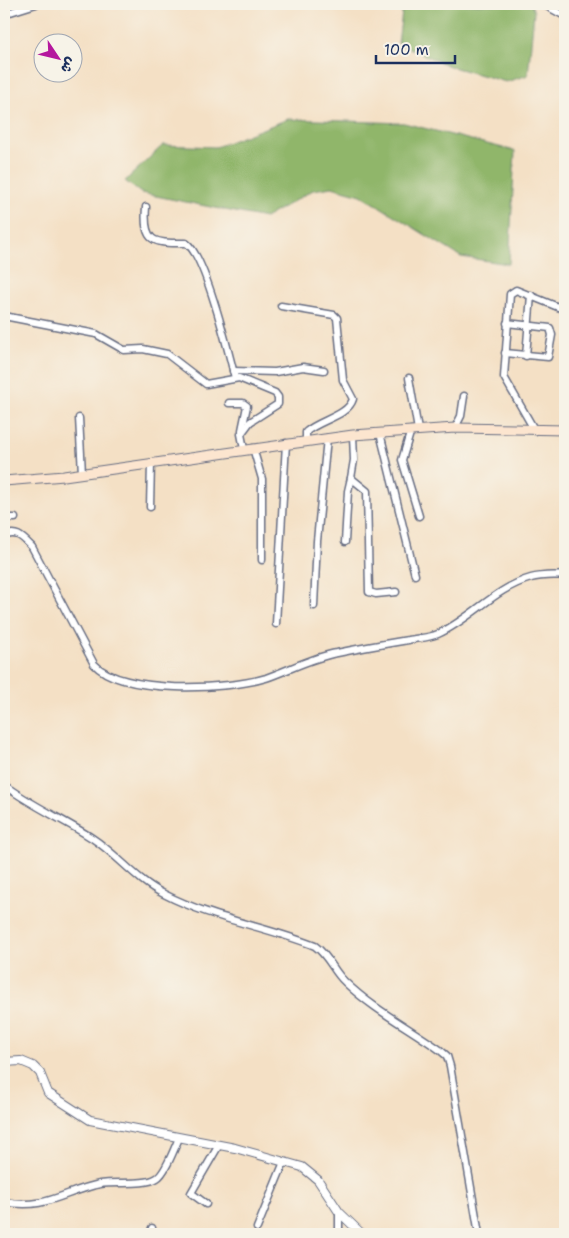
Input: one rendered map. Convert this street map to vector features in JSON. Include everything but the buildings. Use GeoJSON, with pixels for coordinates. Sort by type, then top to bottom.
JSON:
{"type":"FeatureCollection","features":[{"type":"Feature","properties":{"kind":"main road"},"geometry":{"type":"LineString","coordinates":[[4,481],[82,473],[248,448],[353,435],[454,428],[565,430]]}},
{"type":"Feature","properties":{"kind":"street"},"geometry":{"type":"LineString","coordinates":[[6,15],[10,4]]}},
{"type":"Feature","properties":{"kind":"street"},"geometry":{"type":"LineString","coordinates":[[6,15],[15,9],[36,4]]}},
{"type":"Feature","properties":{"kind":"street"},"geometry":{"type":"LineString","coordinates":[[544,4],[565,16]]}},
{"type":"Feature","properties":{"kind":"street"},"geometry":{"type":"LineString","coordinates":[[146,207],[145,220],[149,238],[162,244],[186,243],[192,249],[201,268],[224,333],[235,378]]}},
{"type":"Feature","properties":{"kind":"street"},"geometry":{"type":"LineString","coordinates":[[535,430],[504,377],[510,294],[512,290],[531,295],[563,308]]}},
{"type":"Feature","properties":{"kind":"street"},"geometry":{"type":"LineString","coordinates":[[526,356],[531,295]]}},
{"type":"Feature","properties":{"kind":"street"},"geometry":{"type":"LineString","coordinates":[[281,306],[334,315],[337,318],[343,380],[354,399],[348,409],[312,427],[306,432],[306,441]]}},
{"type":"Feature","properties":{"kind":"street"},"geometry":{"type":"LineString","coordinates":[[4,316],[96,334],[124,350],[143,350],[167,354],[206,384],[235,378],[268,389],[275,394],[279,401],[274,408],[250,422],[240,434]]}},
{"type":"Feature","properties":{"kind":"street"},"geometry":{"type":"LineString","coordinates":[[505,353],[548,357],[552,335],[550,328],[507,323]]}},
{"type":"Feature","properties":{"kind":"street"},"geometry":{"type":"LineString","coordinates":[[233,371],[275,372],[303,366],[324,370]]}},
{"type":"Feature","properties":{"kind":"street"},"geometry":{"type":"LineString","coordinates":[[409,378],[415,430],[402,460],[419,516]]}},
{"type":"Feature","properties":{"kind":"street"},"geometry":{"type":"LineString","coordinates":[[454,428],[460,418],[464,396]]}},
{"type":"Feature","properties":{"kind":"street"},"geometry":{"type":"LineString","coordinates":[[229,403],[243,403],[247,406],[240,434],[262,479],[262,560]]}},
{"type":"Feature","properties":{"kind":"street"},"geometry":{"type":"LineString","coordinates":[[79,418],[82,473]]}},
{"type":"Feature","properties":{"kind":"street"},"geometry":{"type":"LineString","coordinates":[[380,433],[415,575]]}},
{"type":"Feature","properties":{"kind":"street"},"geometry":{"type":"LineString","coordinates":[[345,542],[348,491],[354,460],[353,435]]}},
{"type":"Feature","properties":{"kind":"street"},"geometry":{"type":"LineString","coordinates":[[314,606],[317,541],[327,438]]}},
{"type":"Feature","properties":{"kind":"street"},"geometry":{"type":"LineString","coordinates":[[276,624],[286,443]]}},
{"type":"Feature","properties":{"kind":"street"},"geometry":{"type":"LineString","coordinates":[[150,507],[151,463]]}},
{"type":"Feature","properties":{"kind":"street"},"geometry":{"type":"LineString","coordinates":[[351,478],[367,491],[369,592],[376,594],[396,592]]}},
{"type":"Feature","properties":{"kind":"street"},"geometry":{"type":"LineString","coordinates":[[4,518],[15,518]]}},
{"type":"Feature","properties":{"kind":"street"},"geometry":{"type":"LineString","coordinates":[[4,536],[15,534],[22,536],[32,547],[94,664],[100,670],[113,678],[158,685],[207,687],[243,683],[264,678],[335,653],[436,635],[454,626],[484,602],[510,587],[532,577],[565,575]]}},
{"type":"Feature","properties":{"kind":"street"},"geometry":{"type":"LineString","coordinates":[[4,786],[36,807],[91,837],[113,854],[135,876],[164,894],[228,920],[252,925],[315,946],[323,952],[344,982],[388,1017],[447,1056],[479,1234]]}},
{"type":"Feature","properties":{"kind":"street"},"geometry":{"type":"LineString","coordinates":[[4,1062],[21,1061],[33,1066],[40,1073],[48,1093],[90,1120],[218,1145],[284,1162],[308,1171],[318,1180],[339,1212],[362,1234]]}},
{"type":"Feature","properties":{"kind":"street"},"geometry":{"type":"LineString","coordinates":[[4,1202],[26,1206],[41,1204],[101,1183],[154,1180],[162,1174],[179,1138]]}},
{"type":"Feature","properties":{"kind":"street"},"geometry":{"type":"LineString","coordinates":[[206,1204],[191,1193],[218,1145]]}},
{"type":"Feature","properties":{"kind":"street"},"geometry":{"type":"LineString","coordinates":[[257,1228],[284,1162]]}},
{"type":"Feature","properties":{"kind":"street"},"geometry":{"type":"LineString","coordinates":[[339,1212],[339,1234]]}},
{"type":"Feature","properties":{"kind":"green space"},"geometry":{"type":"Polygon","coordinates":[[[390,4],[531,4],[534,12],[528,75],[506,82],[449,66],[398,43],[402,12],[390,4]]]}},
{"type":"Feature","properties":{"kind":"green space"},"geometry":{"type":"Polygon","coordinates":[[[288,119],[404,123],[515,151],[509,264],[461,257],[361,195],[332,187],[313,190],[265,218],[141,193],[125,181],[163,145],[216,147],[288,119]]]}}]}
